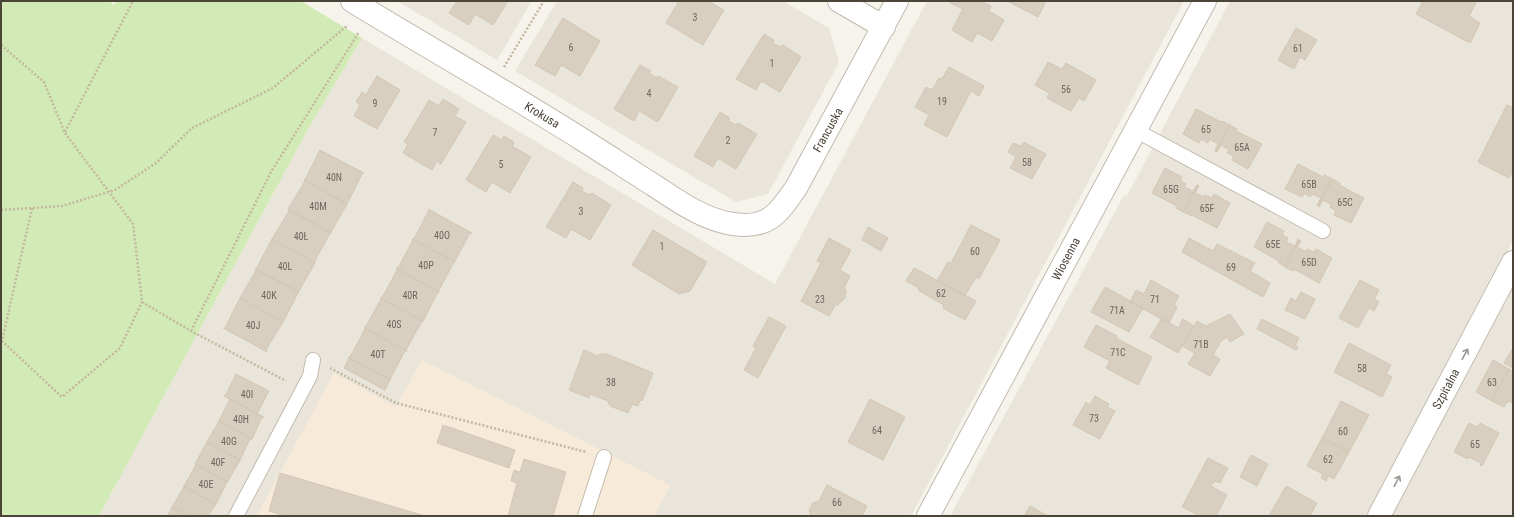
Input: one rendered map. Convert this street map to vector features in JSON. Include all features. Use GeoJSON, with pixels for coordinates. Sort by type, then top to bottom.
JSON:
{"type":"FeatureCollection","features":[{"type":"Feature","properties":{"kind":"street"},"geometry":{"type":"LineString","coordinates":[[839,1],[884,28]]}},
{"type":"Feature","properties":{"kind":"street","name":"Francuska"},"geometry":{"type":"LineString","coordinates":[[733,224],[751,225],[766,222],[783,208],[796,188],[884,28],[897,1]]}},
{"type":"Feature","properties":{"kind":"street","name":"Wiosenna"},"geometry":{"type":"LineString","coordinates":[[928,516],[1205,1]]}},
{"type":"Feature","properties":{"kind":"street","name":"Krokusa"},"geometry":{"type":"LineString","coordinates":[[361,6],[583,140],[684,205],[711,218],[733,224]]}},
{"type":"Feature","properties":{"kind":"street","name":"Szpitalna"},"geometry":{"type":"LineString","coordinates":[[1379,516],[1513,262]]}},
{"type":"Feature","properties":{"kind":"lane"},"geometry":{"type":"LineString","coordinates":[[1136,130],[1323,231]]}},
{"type":"Feature","properties":{"kind":"lane"},"geometry":{"type":"LineString","coordinates":[[236,516],[310,376],[313,360]]}},
{"type":"Feature","properties":{"kind":"lane"},"geometry":{"type":"LineString","coordinates":[[585,516],[604,457]]}},
{"type":"Feature","properties":{"kind":"path"},"geometry":{"type":"LineString","coordinates":[[65,133],[133,1]]}},
{"type":"Feature","properties":{"kind":"path"},"geometry":{"type":"LineString","coordinates":[[492,86],[544,1]]}},
{"type":"Feature","properties":{"kind":"path"},"geometry":{"type":"LineString","coordinates":[[1,210],[62,206],[115,190],[156,163],[192,128],[273,88],[346,28],[361,6]]}},
{"type":"Feature","properties":{"kind":"path"},"geometry":{"type":"LineString","coordinates":[[191,331],[271,172],[361,6]]}},
{"type":"Feature","properties":{"kind":"path"},"geometry":{"type":"LineString","coordinates":[[1,45],[44,82],[65,133],[133,224],[142,302],[120,348],[62,397],[2,340],[32,208]]}},
{"type":"Feature","properties":{"kind":"path"},"geometry":{"type":"LineString","coordinates":[[142,302],[191,331],[291,384],[305,384],[330,368],[396,403],[604,457]]}},
{"type":"Feature","properties":{"kind":"shaded area"},"geometry":{"type":"Polygon","coordinates":[[[397,1],[532,1],[497,60],[397,1]]]}},
{"type":"Feature","properties":{"kind":"shaded area"},"geometry":{"type":"Polygon","coordinates":[[[557,1],[783,1],[829,28],[839,62],[768,194],[736,202],[515,71],[557,1]]]}},
{"type":"Feature","properties":{"kind":"shaded area"},"geometry":{"type":"Polygon","coordinates":[[[927,1],[1184,1],[911,516],[654,516],[670,486],[422,361],[396,407],[334,374],[257,516],[99,516],[307,131],[362,38],[775,284],[927,1]]]}},
{"type":"Feature","properties":{"kind":"shaded area"},"geometry":{"type":"Polygon","coordinates":[[[1230,1],[1513,1],[1513,240],[1368,516],[950,516],[1124,195],[1127,196],[1230,1]]]}},
{"type":"Feature","properties":{"kind":"shaded area"},"geometry":{"type":"Polygon","coordinates":[[[1513,282],[1513,516],[1389,516],[1513,282]]]}},
{"type":"Feature","properties":{"kind":"shaded area"},"geometry":{"type":"Polygon","coordinates":[[[422,360],[670,485],[654,516],[257,516],[334,373],[396,407],[422,360]]]}},
{"type":"Feature","properties":{"kind":"green space"},"geometry":{"type":"Polygon","coordinates":[[[1,1],[110,1],[114,5],[116,1],[301,1],[362,38],[307,131],[99,516],[1,516],[1,1]]]}},
{"type":"Feature","properties":{"kind":"building"},"geometry":{"type":"Polygon","coordinates":[[[457,1],[508,1],[493,25],[475,14],[469,25],[449,13],[457,1]]]}},
{"type":"Feature","properties":{"kind":"building"},"geometry":{"type":"Polygon","coordinates":[[[679,1],[708,1],[724,10],[703,45],[666,23],[679,1]]]}},
{"type":"Feature","properties":{"kind":"building"},"geometry":{"type":"Polygon","coordinates":[[[951,1],[981,1],[991,6],[989,11],[1004,20],[992,41],[977,33],[972,42],[952,30],[963,9],[950,3],[951,1]]]}},
{"type":"Feature","properties":{"kind":"building"},"geometry":{"type":"Polygon","coordinates":[[[1007,1],[1041,1],[1045,3],[1038,17],[1007,1]]]}},
{"type":"Feature","properties":{"kind":"building"},"geometry":{"type":"Polygon","coordinates":[[[1423,1],[1477,1],[1469,16],[1480,23],[1470,43],[1416,14],[1423,1]]]}},
{"type":"Feature","properties":{"kind":"building"},"geometry":{"type":"Polygon","coordinates":[[[563,18],[600,41],[580,76],[561,65],[555,76],[535,65],[563,18]]]}},
{"type":"Feature","properties":{"kind":"building"},"geometry":{"type":"Polygon","coordinates":[[[1296,28],[1317,40],[1305,60],[1300,57],[1294,69],[1278,60],[1296,28]]]}},
{"type":"Feature","properties":{"kind":"building"},"geometry":{"type":"Polygon","coordinates":[[[764,34],[774,40],[773,43],[780,47],[783,45],[801,57],[780,92],[761,81],[756,90],[736,79],[764,34]]]}},
{"type":"Feature","properties":{"kind":"building"},"geometry":{"type":"Polygon","coordinates":[[[1048,62],[1062,69],[1066,63],[1096,80],[1084,101],[1079,98],[1071,111],[1047,98],[1049,93],[1035,85],[1048,62]]]}},
{"type":"Feature","properties":{"kind":"building"},"geometry":{"type":"Polygon","coordinates":[[[640,65],[651,71],[649,73],[657,78],[658,76],[678,87],[658,122],[639,111],[634,121],[614,109],[640,65]]]}},
{"type":"Feature","properties":{"kind":"building"},"geometry":{"type":"Polygon","coordinates":[[[949,67],[984,86],[979,96],[971,91],[947,137],[924,125],[929,115],[915,107],[926,87],[932,90],[939,78],[942,79],[949,67]]]}},
{"type":"Feature","properties":{"kind":"building"},"geometry":{"type":"Polygon","coordinates":[[[377,76],[400,90],[377,129],[354,116],[360,105],[356,102],[362,92],[366,95],[377,76]]]}},
{"type":"Feature","properties":{"kind":"building"},"geometry":{"type":"Polygon","coordinates":[[[443,99],[459,109],[455,116],[466,122],[441,164],[437,161],[432,170],[403,153],[408,144],[404,142],[429,100],[439,106],[443,99]]]}},
{"type":"Feature","properties":{"kind":"building"},"geometry":{"type":"Polygon","coordinates":[[[1507,105],[1513,108],[1513,170],[1509,178],[1478,162],[1507,105]]]}},
{"type":"Feature","properties":{"kind":"building"},"geometry":{"type":"Polygon","coordinates":[[[1196,109],[1230,125],[1216,152],[1215,151],[1218,144],[1209,139],[1208,143],[1201,139],[1199,143],[1183,134],[1196,109]]]}},
{"type":"Feature","properties":{"kind":"building"},"geometry":{"type":"Polygon","coordinates":[[[720,112],[730,118],[728,121],[736,125],[738,123],[757,134],[736,169],[718,158],[713,167],[694,156],[720,112]]]}},
{"type":"Feature","properties":{"kind":"building"},"geometry":{"type":"Polygon","coordinates":[[[1230,125],[1237,129],[1236,131],[1262,144],[1248,169],[1232,160],[1234,156],[1227,153],[1229,150],[1221,145],[1216,152],[1230,125]]]}},
{"type":"Feature","properties":{"kind":"building"},"geometry":{"type":"Polygon","coordinates":[[[493,135],[502,140],[504,136],[514,142],[512,146],[531,157],[510,193],[492,182],[486,192],[466,180],[493,135]]]}},
{"type":"Feature","properties":{"kind":"building"},"geometry":{"type":"Polygon","coordinates":[[[1024,142],[1046,154],[1032,179],[1010,168],[1016,157],[1008,152],[1013,143],[1021,146],[1024,142]]]}},
{"type":"Feature","properties":{"kind":"building"},"geometry":{"type":"Polygon","coordinates":[[[320,150],[364,173],[362,174],[347,204],[304,180],[320,150]]]}},
{"type":"Feature","properties":{"kind":"building"},"geometry":{"type":"Polygon","coordinates":[[[1298,164],[1323,177],[1324,175],[1332,179],[1318,206],[1317,205],[1321,198],[1312,194],[1310,197],[1304,193],[1302,197],[1285,189],[1298,164]]]}},
{"type":"Feature","properties":{"kind":"building"},"geometry":{"type":"Polygon","coordinates":[[[1165,168],[1182,177],[1180,180],[1186,184],[1184,187],[1193,191],[1198,185],[1183,212],[1176,208],[1177,206],[1152,193],[1165,168]]]}},
{"type":"Feature","properties":{"kind":"building"},"geometry":{"type":"Polygon","coordinates":[[[1332,179],[1340,183],[1339,185],[1364,198],[1351,223],[1334,215],[1336,211],[1330,207],[1331,204],[1323,200],[1319,207],[1318,206],[1332,179]]]}},
{"type":"Feature","properties":{"kind":"building"},"geometry":{"type":"Polygon","coordinates":[[[304,180],[347,204],[331,233],[288,209],[305,181],[304,180]]]}},
{"type":"Feature","properties":{"kind":"building"},"geometry":{"type":"Polygon","coordinates":[[[573,182],[583,188],[582,191],[589,195],[592,193],[611,205],[590,240],[571,229],[566,238],[546,227],[573,182]]]}},
{"type":"Feature","properties":{"kind":"building"},"geometry":{"type":"Polygon","coordinates":[[[1198,185],[1199,186],[1195,193],[1204,197],[1205,195],[1212,198],[1214,194],[1230,203],[1217,228],[1183,212],[1198,185]]]}},
{"type":"Feature","properties":{"kind":"building"},"geometry":{"type":"Polygon","coordinates":[[[288,209],[331,233],[315,263],[272,239],[289,211],[288,209]]]}},
{"type":"Feature","properties":{"kind":"building"},"geometry":{"type":"Polygon","coordinates":[[[428,209],[472,233],[470,233],[455,262],[412,239],[414,239],[429,210],[428,209]]]}},
{"type":"Feature","properties":{"kind":"building"},"geometry":{"type":"Polygon","coordinates":[[[1267,222],[1284,231],[1282,235],[1288,238],[1286,242],[1295,246],[1298,239],[1299,240],[1285,267],[1278,262],[1279,261],[1254,247],[1267,222]]]}},
{"type":"Feature","properties":{"kind":"building"},"geometry":{"type":"Polygon","coordinates":[[[971,225],[1000,240],[979,279],[976,277],[965,296],[937,281],[948,262],[951,263],[971,225]]]}},
{"type":"Feature","properties":{"kind":"building"},"geometry":{"type":"Polygon","coordinates":[[[868,227],[888,238],[881,251],[862,240],[868,227]]]}},
{"type":"Feature","properties":{"kind":"building"},"geometry":{"type":"Polygon","coordinates":[[[653,230],[707,262],[690,291],[679,294],[632,265],[653,230]]]}},
{"type":"Feature","properties":{"kind":"building"},"geometry":{"type":"Polygon","coordinates":[[[829,238],[851,250],[840,270],[850,276],[844,288],[846,290],[845,298],[838,305],[836,304],[829,316],[801,301],[821,263],[817,261],[829,238]]]}},
{"type":"Feature","properties":{"kind":"building"},"geometry":{"type":"Polygon","coordinates":[[[1189,238],[1213,251],[1217,244],[1255,263],[1250,271],[1270,283],[1263,297],[1182,252],[1189,238]]]}},
{"type":"Feature","properties":{"kind":"building"},"geometry":{"type":"Polygon","coordinates":[[[272,239],[315,263],[299,292],[256,269],[272,239]]]}},
{"type":"Feature","properties":{"kind":"building"},"geometry":{"type":"Polygon","coordinates":[[[412,239],[455,262],[439,292],[396,268],[398,268],[413,240],[412,239]]]}},
{"type":"Feature","properties":{"kind":"building"},"geometry":{"type":"Polygon","coordinates":[[[1299,240],[1301,241],[1297,247],[1306,252],[1307,249],[1314,252],[1316,249],[1332,258],[1319,283],[1294,269],[1293,271],[1285,267],[1299,240]]]}},
{"type":"Feature","properties":{"kind":"building"},"geometry":{"type":"Polygon","coordinates":[[[396,268],[439,292],[423,321],[380,298],[382,298],[397,270],[396,268]]]}},
{"type":"Feature","properties":{"kind":"building"},"geometry":{"type":"Polygon","coordinates":[[[914,268],[976,301],[965,320],[943,308],[944,305],[918,290],[919,288],[906,281],[914,268]]]}},
{"type":"Feature","properties":{"kind":"building"},"geometry":{"type":"Polygon","coordinates":[[[255,269],[299,292],[283,322],[240,298],[256,270],[255,269]]]}},
{"type":"Feature","properties":{"kind":"building"},"geometry":{"type":"Polygon","coordinates":[[[1151,280],[1179,296],[1174,305],[1177,307],[1169,323],[1130,302],[1136,290],[1144,294],[1151,280]]]}},
{"type":"Feature","properties":{"kind":"building"},"geometry":{"type":"Polygon","coordinates":[[[1360,280],[1379,290],[1374,299],[1379,302],[1374,311],[1369,308],[1358,328],[1339,318],[1360,280]]]}},
{"type":"Feature","properties":{"kind":"building"},"geometry":{"type":"Polygon","coordinates":[[[1105,287],[1143,308],[1129,332],[1091,312],[1105,287]]]}},
{"type":"Feature","properties":{"kind":"building"},"geometry":{"type":"Polygon","coordinates":[[[1301,292],[1315,299],[1305,319],[1285,310],[1291,298],[1296,301],[1301,292]]]}},
{"type":"Feature","properties":{"kind":"building"},"geometry":{"type":"Polygon","coordinates":[[[240,298],[283,322],[266,350],[267,352],[223,328],[225,328],[240,298]]]}},
{"type":"Feature","properties":{"kind":"building"},"geometry":{"type":"Polygon","coordinates":[[[380,298],[423,321],[406,350],[407,351],[364,328],[381,299],[380,298]]]}},
{"type":"Feature","properties":{"kind":"building"},"geometry":{"type":"Polygon","coordinates":[[[1230,314],[1244,334],[1230,342],[1227,337],[1221,341],[1213,355],[1220,359],[1210,376],[1188,364],[1195,353],[1182,346],[1197,321],[1206,326],[1230,314]]]}},
{"type":"Feature","properties":{"kind":"building"},"geometry":{"type":"Polygon","coordinates":[[[769,317],[786,326],[758,378],[744,370],[756,348],[753,346],[769,317]]]}},
{"type":"Feature","properties":{"kind":"building"},"geometry":{"type":"Polygon","coordinates":[[[1162,318],[1178,328],[1183,319],[1194,326],[1178,353],[1150,337],[1162,318]]]}},
{"type":"Feature","properties":{"kind":"building"},"geometry":{"type":"Polygon","coordinates":[[[1262,319],[1299,338],[1295,345],[1298,347],[1296,350],[1257,329],[1262,319]]]}},
{"type":"Feature","properties":{"kind":"building"},"geometry":{"type":"Polygon","coordinates":[[[1096,325],[1117,336],[1116,338],[1152,357],[1138,385],[1106,368],[1110,361],[1084,347],[1096,325]]]}},
{"type":"Feature","properties":{"kind":"building"},"geometry":{"type":"Polygon","coordinates":[[[364,328],[407,351],[405,351],[390,379],[391,380],[348,357],[350,357],[365,329],[364,328]]]}},
{"type":"Feature","properties":{"kind":"building"},"geometry":{"type":"Polygon","coordinates":[[[1349,343],[1391,365],[1386,374],[1392,377],[1382,397],[1334,372],[1349,343]]]}},
{"type":"Feature","properties":{"kind":"building"},"geometry":{"type":"Polygon","coordinates":[[[1513,348],[1513,368],[1504,363],[1513,348]]]}},
{"type":"Feature","properties":{"kind":"building"},"geometry":{"type":"Polygon","coordinates":[[[584,350],[597,356],[600,354],[607,354],[653,373],[642,401],[640,400],[638,406],[632,404],[628,413],[610,406],[608,401],[590,394],[589,398],[569,390],[584,350]]]}},
{"type":"Feature","properties":{"kind":"building"},"geometry":{"type":"Polygon","coordinates":[[[349,358],[390,380],[385,390],[344,368],[349,358]]]}},
{"type":"Feature","properties":{"kind":"building"},"geometry":{"type":"Polygon","coordinates":[[[1493,360],[1509,369],[1492,401],[1476,392],[1493,360]]]}},
{"type":"Feature","properties":{"kind":"building"},"geometry":{"type":"Polygon","coordinates":[[[1509,369],[1513,372],[1513,403],[1508,401],[1504,407],[1492,401],[1509,369]]]}},
{"type":"Feature","properties":{"kind":"building"},"geometry":{"type":"Polygon","coordinates":[[[236,374],[269,391],[257,414],[224,396],[226,395],[236,374]]]}},
{"type":"Feature","properties":{"kind":"building"},"geometry":{"type":"Polygon","coordinates":[[[1095,396],[1109,404],[1107,407],[1115,411],[1100,439],[1073,425],[1086,402],[1090,405],[1095,396]]]}},
{"type":"Feature","properties":{"kind":"building"},"geometry":{"type":"Polygon","coordinates":[[[230,399],[264,417],[262,417],[252,439],[219,421],[230,399]]]}},
{"type":"Feature","properties":{"kind":"building"},"geometry":{"type":"Polygon","coordinates":[[[870,399],[905,417],[883,460],[848,442],[870,399]]]}},
{"type":"Feature","properties":{"kind":"building"},"geometry":{"type":"Polygon","coordinates":[[[1341,401],[1369,415],[1349,452],[1322,438],[1341,401]]]}},
{"type":"Feature","properties":{"kind":"building"},"geometry":{"type":"Polygon","coordinates":[[[219,421],[252,439],[250,439],[240,460],[207,442],[219,421]]]}},
{"type":"Feature","properties":{"kind":"building"},"geometry":{"type":"Polygon","coordinates":[[[1469,423],[1478,427],[1480,423],[1499,433],[1482,466],[1480,465],[1481,463],[1469,457],[1468,459],[1454,452],[1469,423]]]}},
{"type":"Feature","properties":{"kind":"building"},"geometry":{"type":"Polygon","coordinates":[[[443,425],[515,450],[509,468],[437,443],[443,425]]]}},
{"type":"Feature","properties":{"kind":"building"},"geometry":{"type":"Polygon","coordinates":[[[1322,438],[1349,452],[1334,479],[1328,476],[1326,481],[1321,478],[1323,474],[1307,466],[1322,438]]]}},
{"type":"Feature","properties":{"kind":"building"},"geometry":{"type":"Polygon","coordinates":[[[207,442],[240,460],[228,482],[195,464],[207,442]]]}},
{"type":"Feature","properties":{"kind":"building"},"geometry":{"type":"Polygon","coordinates":[[[1251,455],[1268,464],[1257,486],[1240,477],[1251,455]]]}},
{"type":"Feature","properties":{"kind":"building"},"geometry":{"type":"Polygon","coordinates":[[[1208,458],[1228,468],[1220,483],[1214,481],[1211,486],[1227,495],[1216,516],[1200,516],[1182,507],[1208,458]]]}},
{"type":"Feature","properties":{"kind":"building"},"geometry":{"type":"Polygon","coordinates":[[[524,459],[566,472],[553,516],[508,516],[517,483],[511,481],[514,470],[520,472],[524,459]]]}},
{"type":"Feature","properties":{"kind":"building"},"geometry":{"type":"Polygon","coordinates":[[[195,464],[228,482],[216,504],[184,486],[196,465],[195,464]]]}},
{"type":"Feature","properties":{"kind":"building"},"geometry":{"type":"Polygon","coordinates":[[[280,473],[425,516],[285,516],[269,511],[280,473]]]}},
{"type":"Feature","properties":{"kind":"building"},"geometry":{"type":"Polygon","coordinates":[[[827,485],[867,506],[862,516],[811,516],[809,510],[813,503],[819,501],[827,485]]]}},
{"type":"Feature","properties":{"kind":"building"},"geometry":{"type":"Polygon","coordinates":[[[183,486],[216,504],[208,516],[188,516],[172,507],[184,487],[183,486]]]}},
{"type":"Feature","properties":{"kind":"building"},"geometry":{"type":"Polygon","coordinates":[[[1286,486],[1317,503],[1310,516],[1269,516],[1286,486]]]}},
{"type":"Feature","properties":{"kind":"building"},"geometry":{"type":"Polygon","coordinates":[[[1030,506],[1048,516],[1024,516],[1030,506]]]}},
{"type":"Feature","properties":{"kind":"building"},"geometry":{"type":"Polygon","coordinates":[[[172,507],[188,516],[168,516],[172,507]]]}}]}
